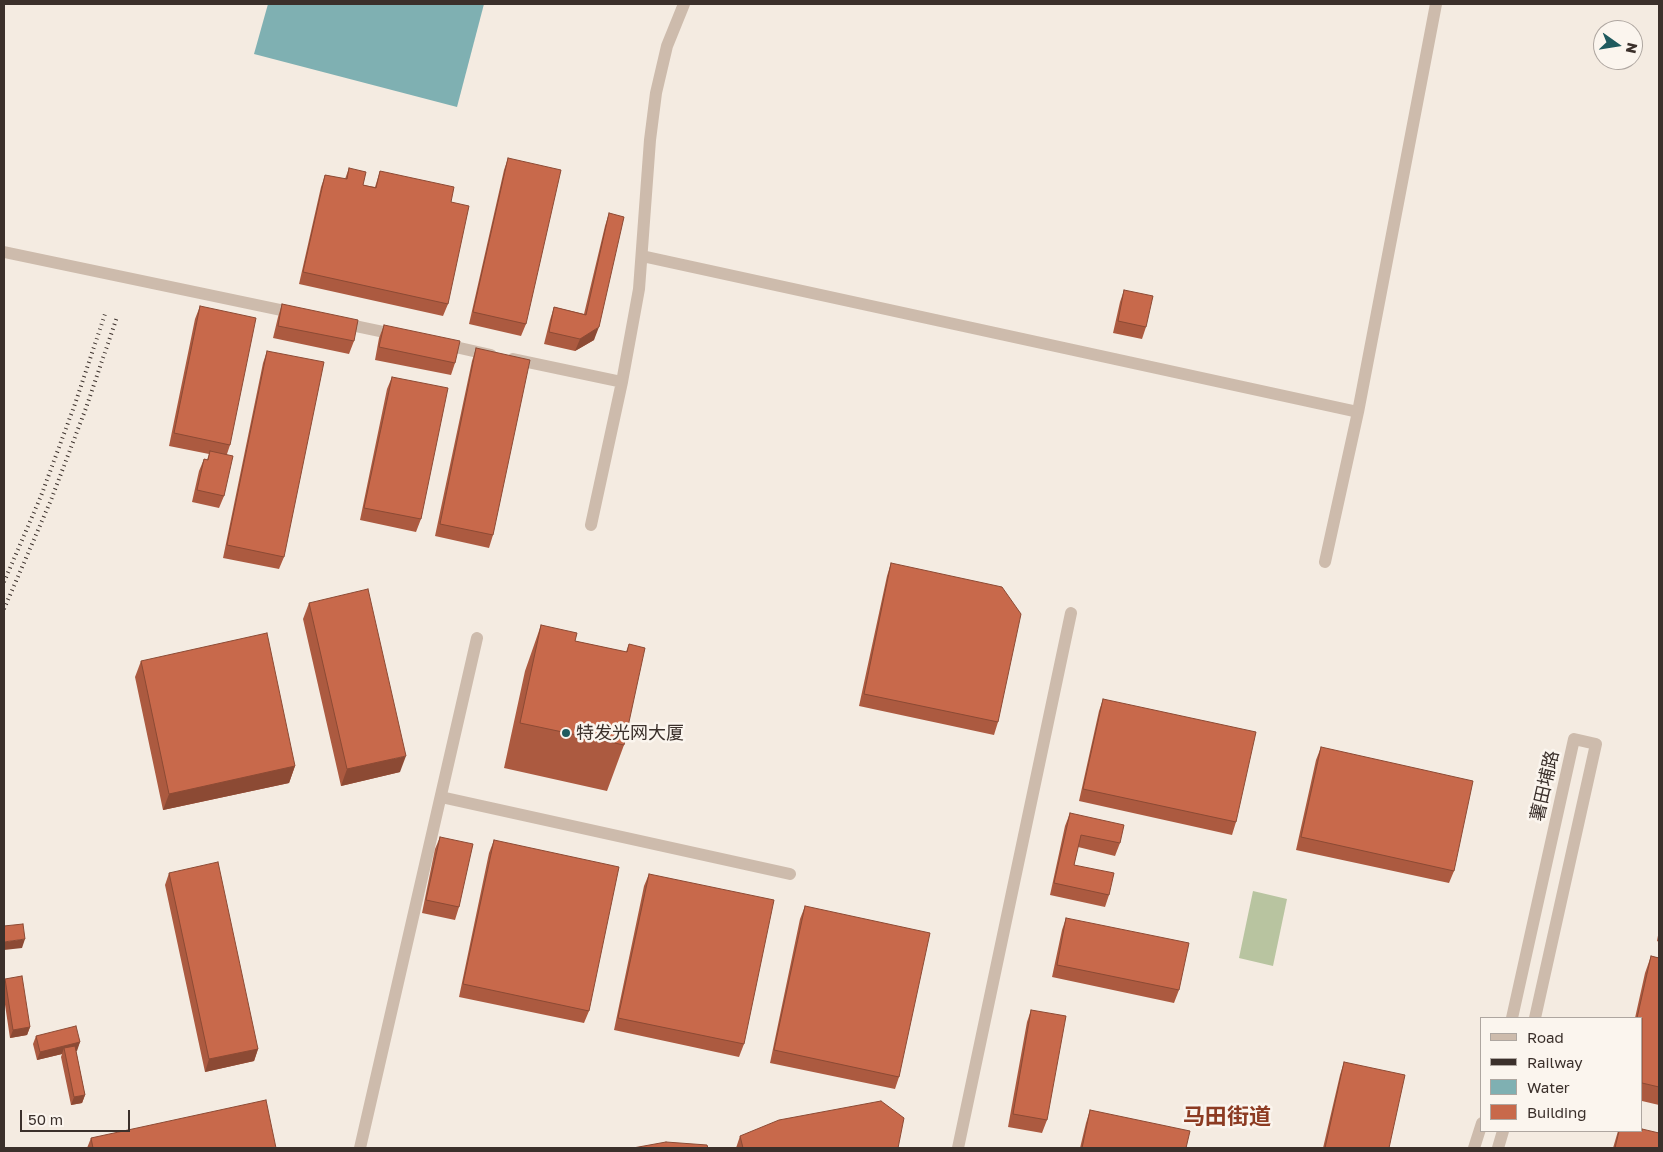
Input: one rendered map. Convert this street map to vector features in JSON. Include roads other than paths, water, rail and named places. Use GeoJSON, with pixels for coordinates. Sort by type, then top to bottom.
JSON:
{"type":"FeatureCollection","features":[{"type":"Feature","properties":{"kind":"street"},"geometry":{"type":"LineString","coordinates":[[592,525],[639,289],[650,140],[656,94],[667,46],[684,4]]}},
{"type":"Feature","properties":{"kind":"street"},"geometry":{"type":"LineString","coordinates":[[1325,562],[1358,412],[1436,4]]}},
{"type":"Feature","properties":{"kind":"street"},"geometry":{"type":"LineString","coordinates":[[4,252],[303,315]]}},
{"type":"Feature","properties":{"kind":"street"},"geometry":{"type":"LineString","coordinates":[[642,256],[1358,412]]}},
{"type":"Feature","properties":{"kind":"street"},"geometry":{"type":"LineString","coordinates":[[332,321],[410,338]]}},
{"type":"Feature","properties":{"kind":"street"},"geometry":{"type":"LineString","coordinates":[[429,342],[622,382]]}},
{"type":"Feature","properties":{"kind":"street"},"geometry":{"type":"LineString","coordinates":[[958,1148],[1071,613]]}},
{"type":"Feature","properties":{"kind":"street"},"geometry":{"type":"LineString","coordinates":[[360,1148],[477,638]]}},
{"type":"Feature","properties":{"kind":"street","name":"薯田埔路"},"geometry":{"type":"LineString","coordinates":[[1512,1017],[1574,740],[1596,744],[1535,1017]]}},
{"type":"Feature","properties":{"kind":"street"},"geometry":{"type":"LineString","coordinates":[[440,797],[790,874]]}},
{"type":"Feature","properties":{"kind":"street"},"geometry":{"type":"LineString","coordinates":[[1474,1148],[1480,1129]]}},
{"type":"Feature","properties":{"kind":"street"},"geometry":{"type":"LineString","coordinates":[[1498,1148],[1503,1132]]}},
{"type":"Feature","properties":{"kind":"water"},"geometry":{"type":"Polygon","coordinates":[[[268,4],[484,4],[457,107],[254,54],[268,4]]]}},
{"type":"Feature","properties":{"kind":"railway"},"geometry":{"type":"LineString","coordinates":[[4,582],[41,496],[75,404],[105,314]]}},
{"type":"Feature","properties":{"kind":"railway"},"geometry":{"type":"LineString","coordinates":[[4,609],[51,500],[86,408],[117,317]]}},
{"type":"Feature","properties":{"kind":"place","name":"特发光网大厦"},"geometry":{"type":"Point","coordinates":[566,733]}},
{"type":"Feature","properties":{"kind":"district","name":"马田街道"},"geometry":{"type":"Point","coordinates":[1227,1117]}}]}
